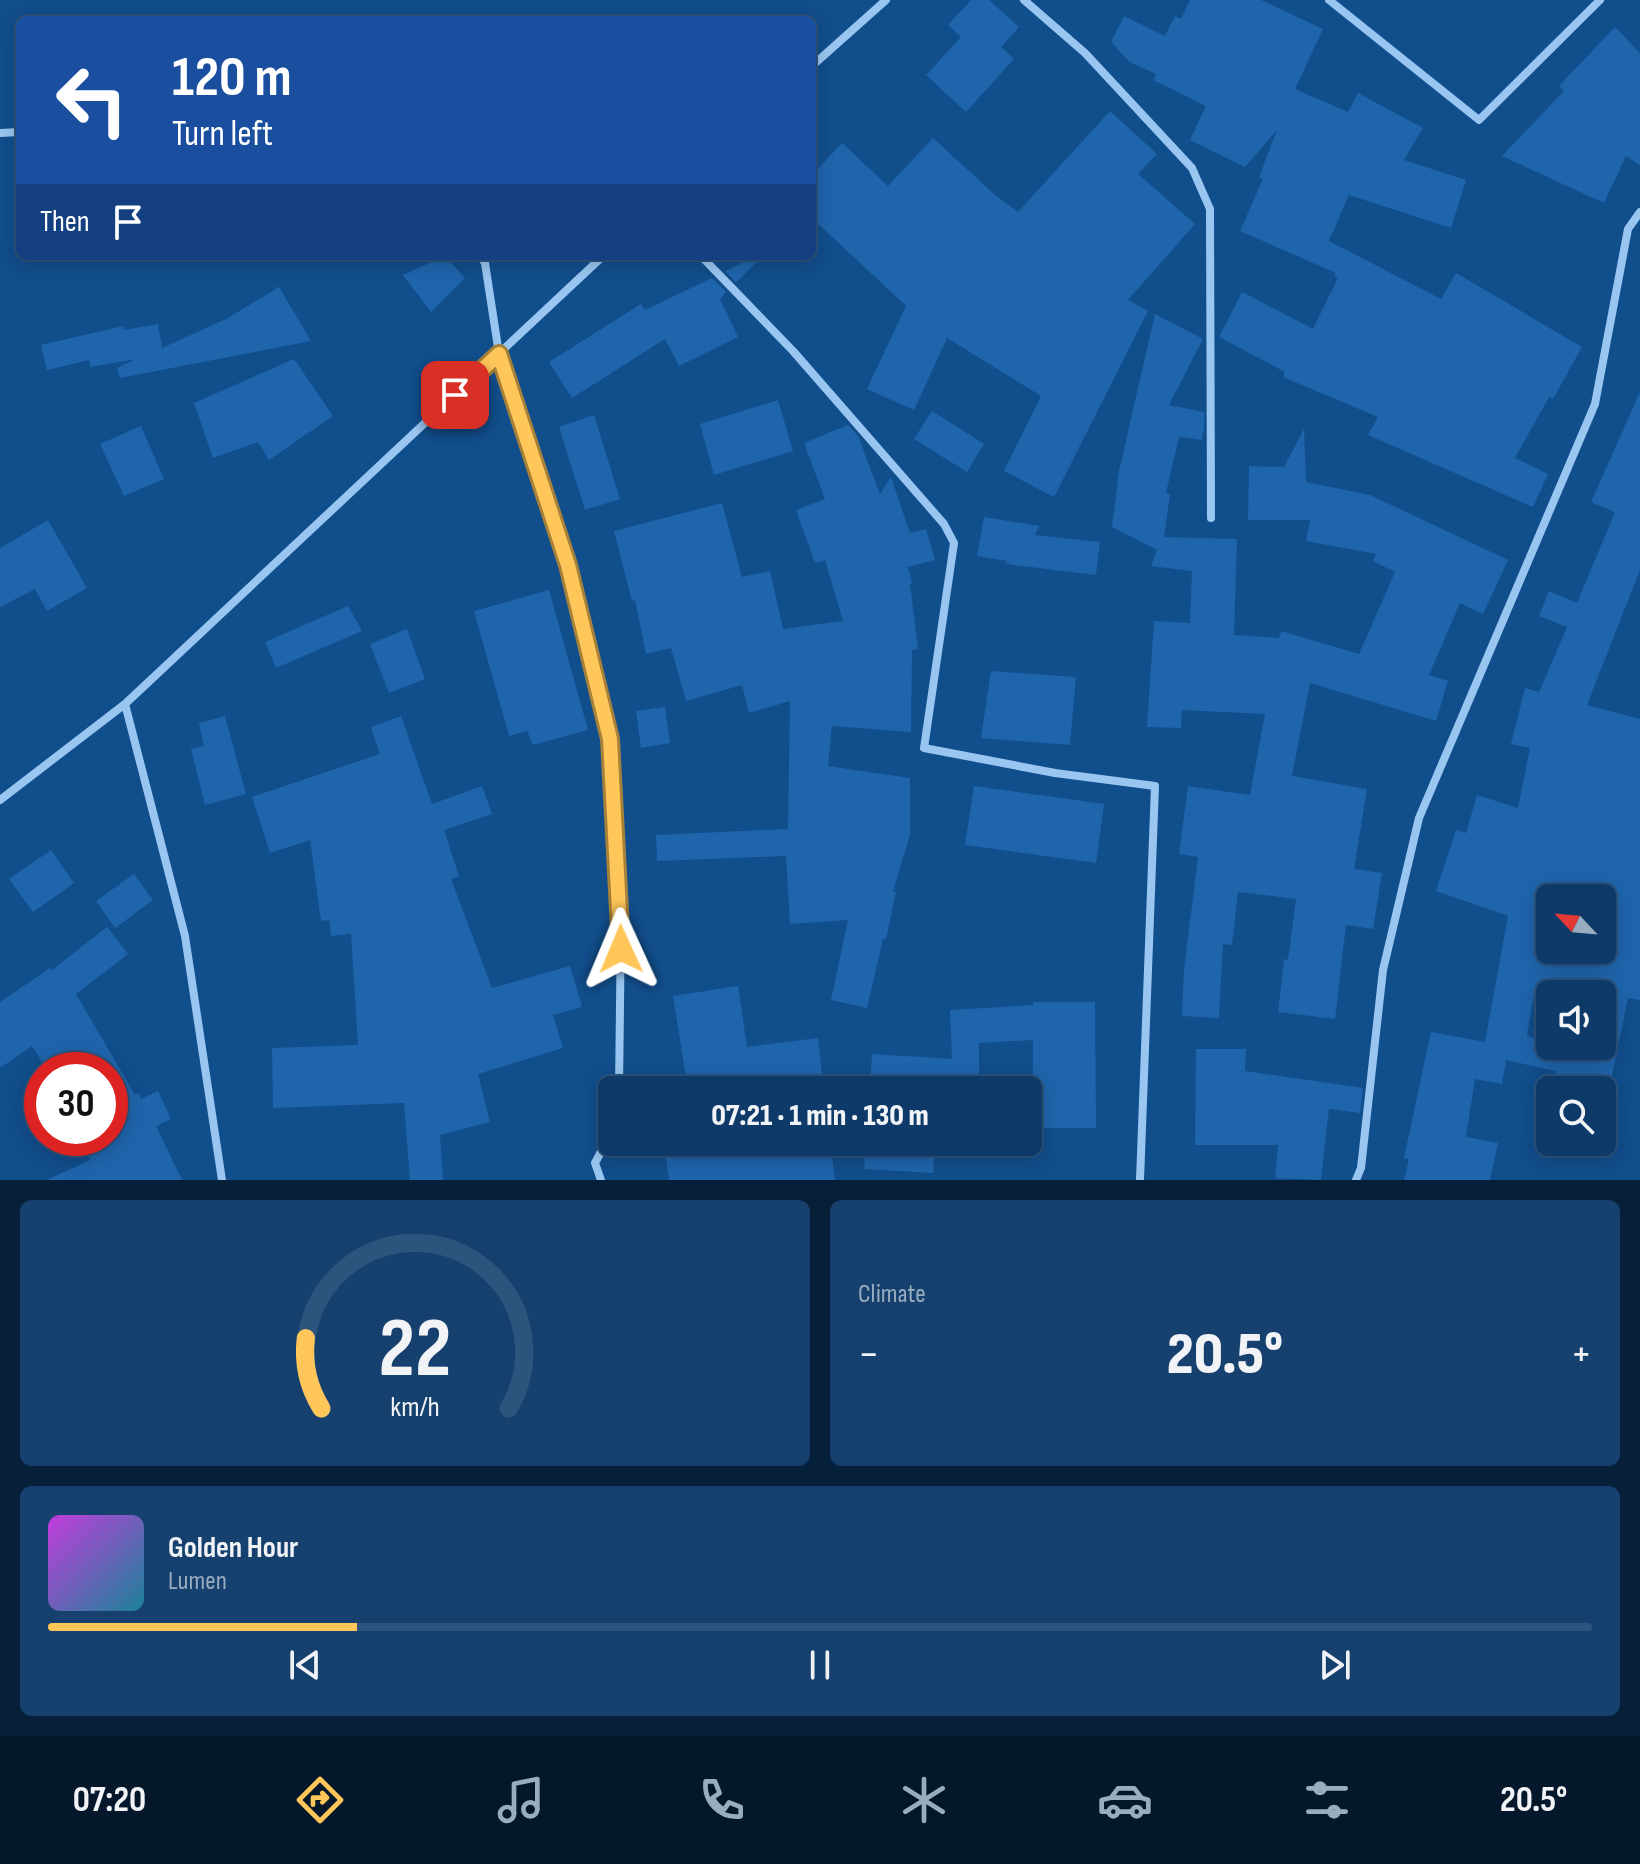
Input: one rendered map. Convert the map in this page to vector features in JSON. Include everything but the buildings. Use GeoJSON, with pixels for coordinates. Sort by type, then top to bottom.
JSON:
{"type":"FeatureCollection","features":[{"type":"Feature","properties":{"kind":"street"},"geometry":{"type":"LineString","coordinates":[[816,62],[886,0]]}},
{"type":"Feature","properties":{"kind":"street"},"geometry":{"type":"LineString","coordinates":[[1024,0],[1085,53],[1192,168],[1210,209],[1211,518]]}},
{"type":"Feature","properties":{"kind":"street"},"geometry":{"type":"LineString","coordinates":[[1329,0],[1479,120],[1600,0]]}},
{"type":"Feature","properties":{"kind":"street"},"geometry":{"type":"LineString","coordinates":[[1356,1180],[1361,1168],[1383,970],[1419,818],[1595,404],[1628,229],[1640,212]]}},
{"type":"Feature","properties":{"kind":"street"},"geometry":{"type":"LineString","coordinates":[[483,260],[499,354],[568,565],[610,739],[621,921],[619,1076]]}},
{"type":"Feature","properties":{"kind":"street"},"geometry":{"type":"LineString","coordinates":[[0,800],[125,704],[599,260]]}},
{"type":"Feature","properties":{"kind":"street"},"geometry":{"type":"LineString","coordinates":[[705,260],[793,351],[944,524],[954,543],[924,748],[1055,773],[1155,786],[1140,1180]]}},
{"type":"Feature","properties":{"kind":"street"},"geometry":{"type":"LineString","coordinates":[[125,704],[185,936],[222,1180]]}},
{"type":"Feature","properties":{"kind":"street"},"geometry":{"type":"LineString","coordinates":[[599,1156],[595,1163],[601,1180]]}},
{"type":"Feature","properties":{"kind":"route"},"geometry":{"type":"LineString","coordinates":[[455,395],[499,354],[568,565],[610,739],[621,949]]}}]}
